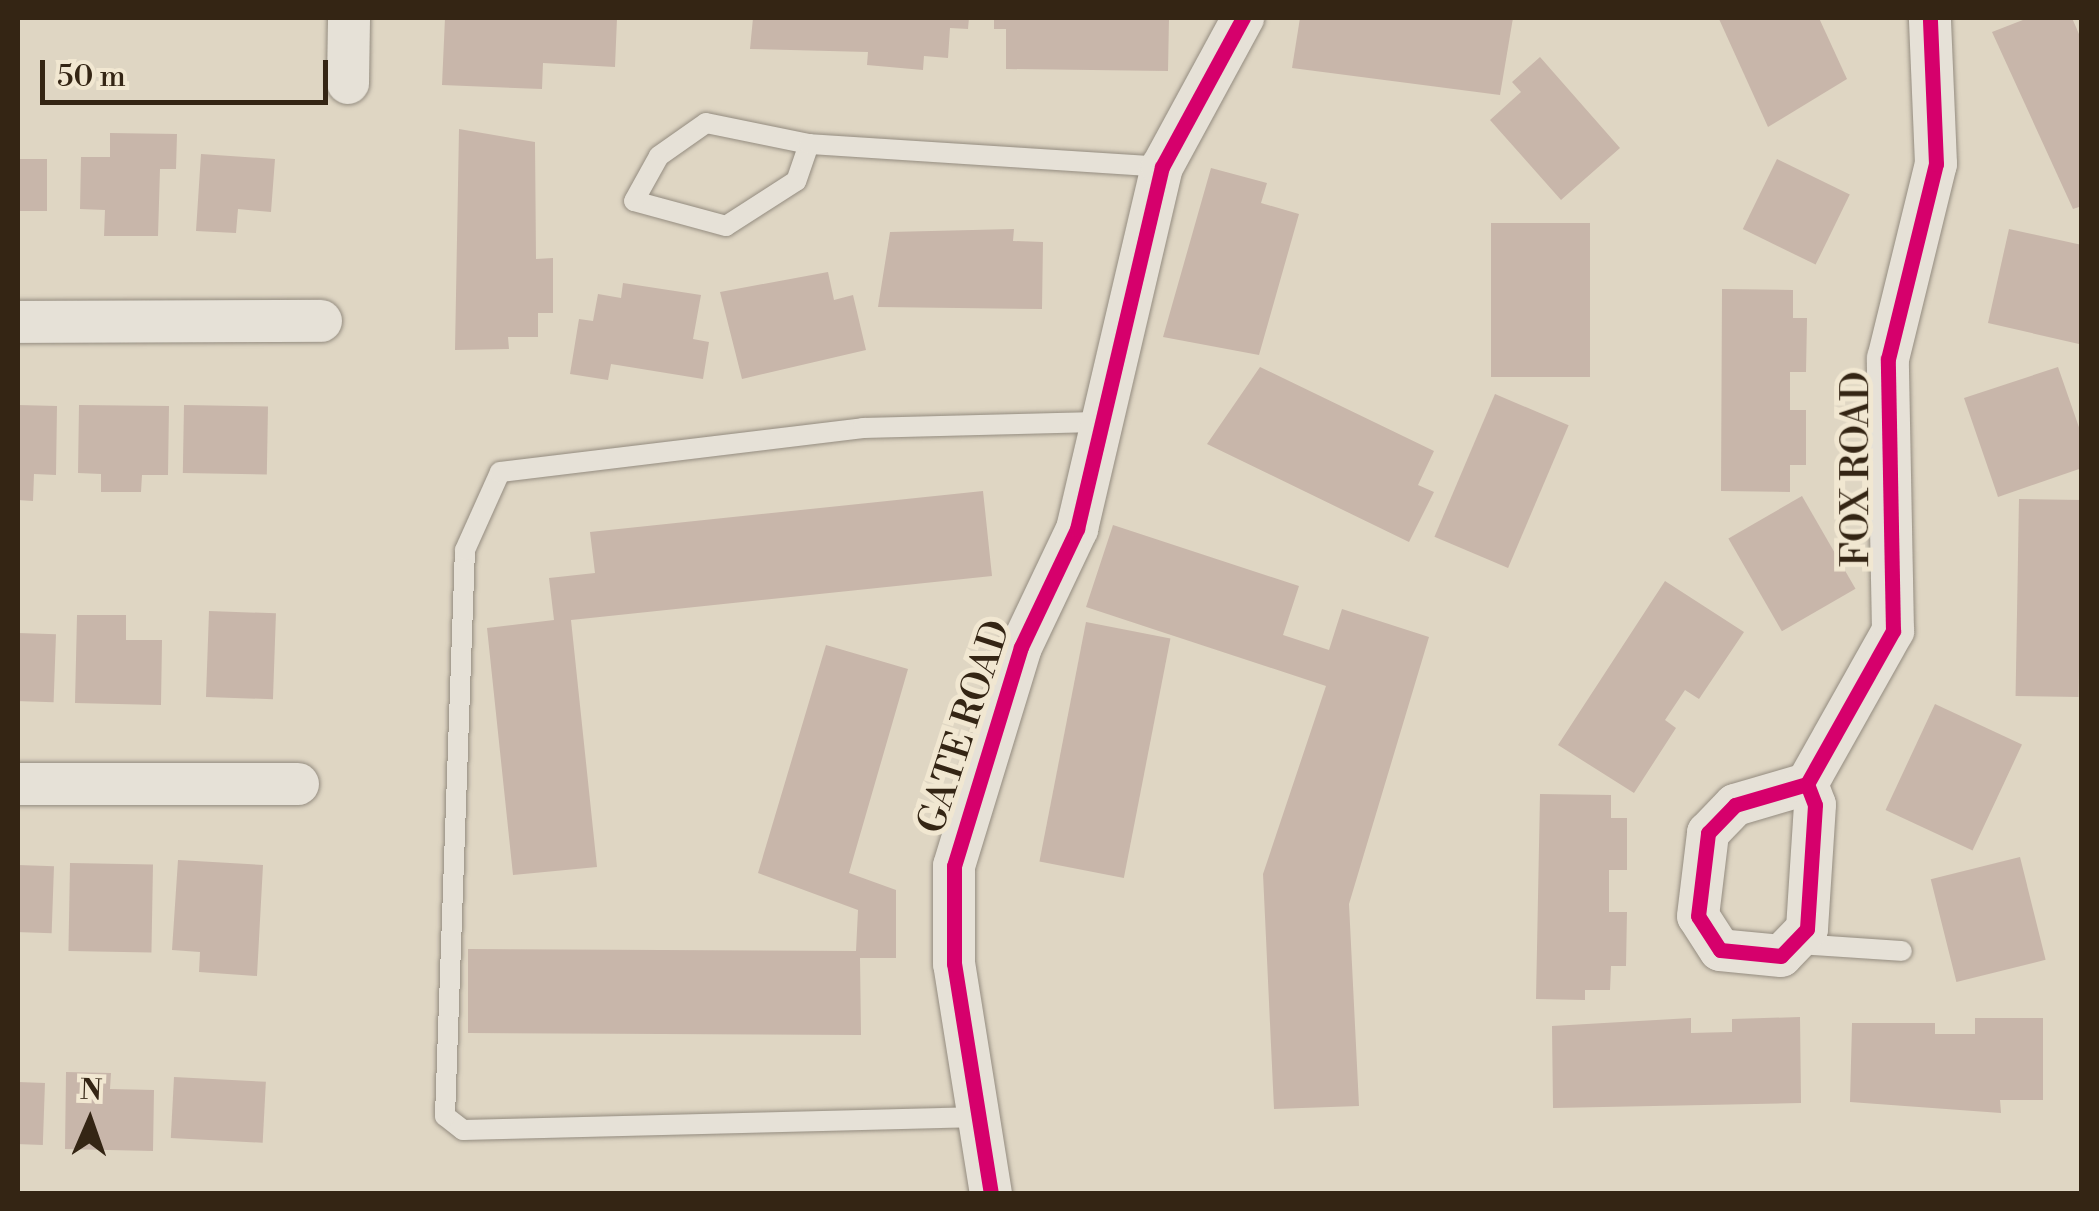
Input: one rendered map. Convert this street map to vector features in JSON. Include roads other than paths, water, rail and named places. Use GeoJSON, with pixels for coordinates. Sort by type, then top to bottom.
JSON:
{"type":"FeatureCollection","features":[{"type":"Feature","properties":{"kind":"street"},"geometry":{"type":"LineString","coordinates":[[348,18],[348,83]]}},
{"type":"Feature","properties":{"kind":"street","name":"GATE ROAD"},"geometry":{"type":"LineString","coordinates":[[991,1194],[985,1117],[954,964],[954,866],[1020,647],[1077,529],[1096,422],[1162,167],[1242,18]]}},
{"type":"Feature","properties":{"kind":"street","name":"FOX ROAD"},"geometry":{"type":"LineString","coordinates":[[1808,784],[1893,631],[1888,359],[1936,164],[1930,18]]}},
{"type":"Feature","properties":{"kind":"street"},"geometry":{"type":"LineString","coordinates":[[18,322],[321,320]]}},
{"type":"Feature","properties":{"kind":"street"},"geometry":{"type":"LineString","coordinates":[[18,784],[298,784]]}},
{"type":"Feature","properties":{"kind":"street"},"geometry":{"type":"LineString","coordinates":[[1808,784],[1812,880],[1797,944],[1760,960],[1720,950],[1698,916],[1696,882],[1721,814],[1808,784]]}},
{"type":"Feature","properties":{"kind":"lane"},"geometry":{"type":"LineString","coordinates":[[809,144],[796,182],[726,226],[634,201],[659,156],[706,123],[809,144],[1162,167]]}},
{"type":"Feature","properties":{"kind":"lane"},"geometry":{"type":"LineString","coordinates":[[985,1117],[464,1130],[446,1116],[465,550],[500,472],[863,428],[1096,422]]}},
{"type":"Feature","properties":{"kind":"lane"},"geometry":{"type":"LineString","coordinates":[[1797,944],[1902,951]]}}]}
